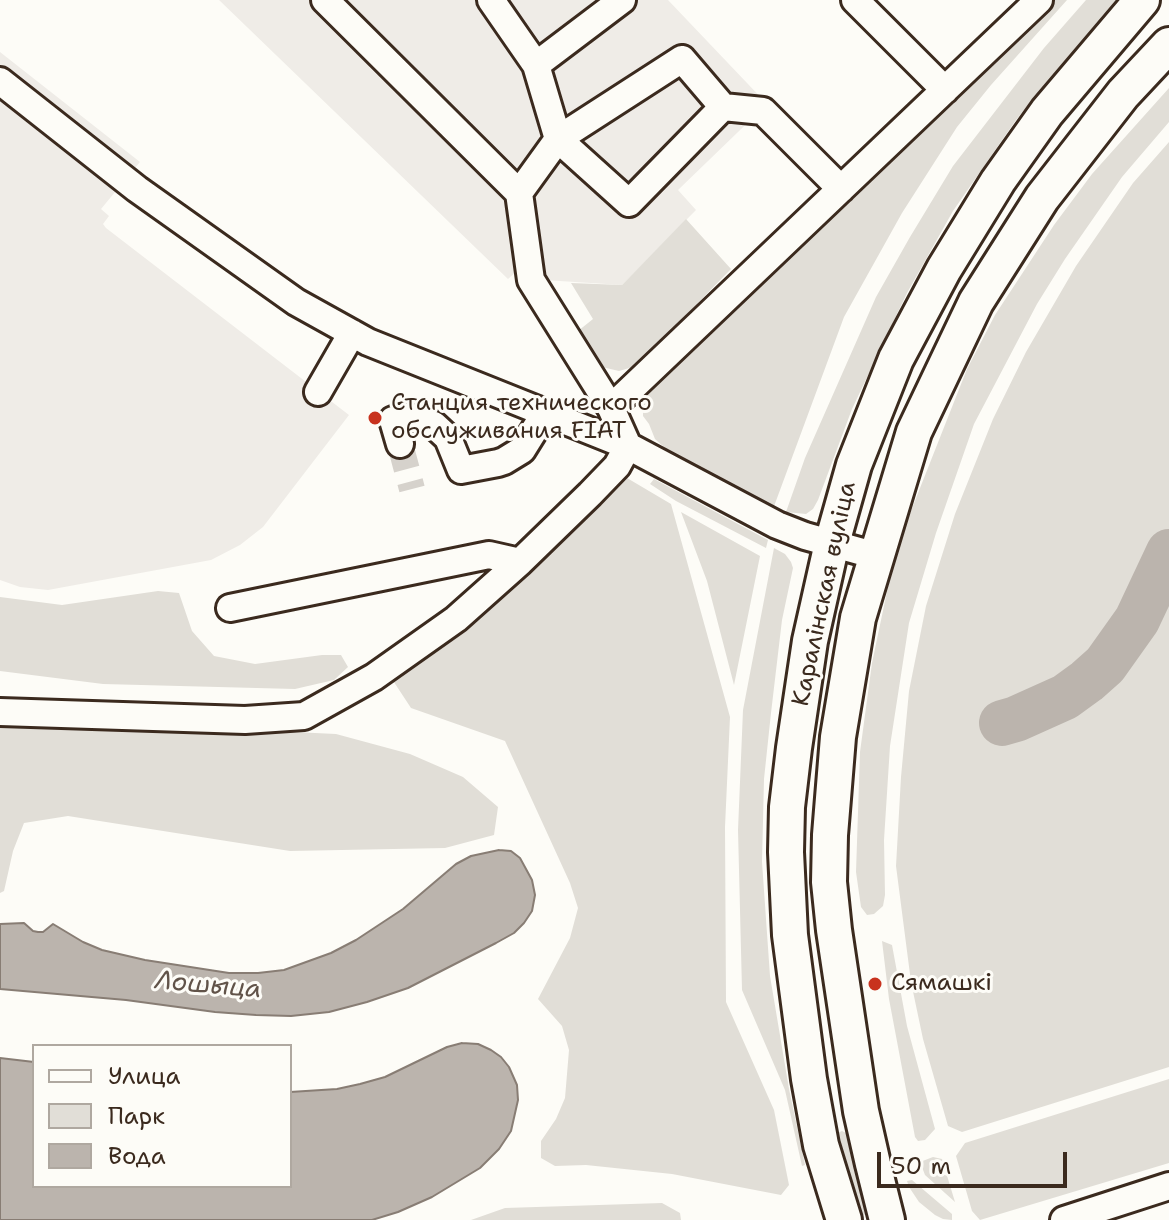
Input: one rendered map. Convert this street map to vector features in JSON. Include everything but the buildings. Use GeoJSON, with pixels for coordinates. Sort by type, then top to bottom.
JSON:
{"type":"FeatureCollection","features":[{"type":"Feature","properties":{"kind":"main road","name":"Каралінская вуліца"},"geometry":{"type":"LineString","coordinates":[[844,1220],[821,1145],[809,1079],[790,935],[786,852],[787,807],[796,732],[810,641],[832,543],[854,465],[896,359],[944,269],[998,181],[1047,112],[1142,0]]}},
{"type":"Feature","properties":{"kind":"main road","name":"Каралінская вуліца"},"geometry":{"type":"LineString","coordinates":[[887,1220],[861,1111],[829,882],[838,737],[858,618],[914,432],[976,302],[1042,198],[1123,94],[1169,45]]}},
{"type":"Feature","properties":{"kind":"street"},"geometry":{"type":"LineString","coordinates":[[325,0],[519,193],[531,280],[611,408],[628,446]]}},
{"type":"Feature","properties":{"kind":"street"},"geometry":{"type":"LineString","coordinates":[[491,0],[536,65],[558,139],[629,203],[723,107]]}},
{"type":"Feature","properties":{"kind":"street"},"geometry":{"type":"LineString","coordinates":[[536,65],[622,0]]}},
{"type":"Feature","properties":{"kind":"street"},"geometry":{"type":"LineString","coordinates":[[855,0],[945,90]]}},
{"type":"Feature","properties":{"kind":"street"},"geometry":{"type":"LineString","coordinates":[[611,408],[1039,0]]}},
{"type":"Feature","properties":{"kind":"street"},"geometry":{"type":"LineString","coordinates":[[519,193],[558,139],[682,59],[723,107],[763,111],[841,189]]}},
{"type":"Feature","properties":{"kind":"street"},"geometry":{"type":"LineString","coordinates":[[0,81],[137,189],[296,302],[368,342],[628,446],[777,525],[877,556]]}},
{"type":"Feature","properties":{"kind":"street"},"geometry":{"type":"LineString","coordinates":[[318,392],[352,333]]}},
{"type":"Feature","properties":{"kind":"street"},"geometry":{"type":"LineString","coordinates":[[400,444],[393,420],[414,418],[434,425],[448,438],[461,470],[498,463],[522,450],[545,413]]}},
{"type":"Feature","properties":{"kind":"street"},"geometry":{"type":"LineString","coordinates":[[0,712],[245,720],[304,716],[374,677],[456,619],[520,562],[617,466],[628,446]]}},
{"type":"Feature","properties":{"kind":"street"},"geometry":{"type":"LineString","coordinates":[[230,608],[489,555],[520,562]]}},
{"type":"Feature","properties":{"kind":"street"},"geometry":{"type":"LineString","coordinates":[[1064,1220],[1169,1186]]}},
{"type":"Feature","properties":{"kind":"shaded area"},"geometry":{"type":"Polygon","coordinates":[[[219,0],[668,0],[767,104],[678,190],[696,210],[622,285],[544,280],[517,271],[508,279],[219,0]]]}},
{"type":"Feature","properties":{"kind":"shaded area"},"geometry":{"type":"Polygon","coordinates":[[[0,52],[140,162],[101,209],[109,216],[103,224],[106,228],[349,415],[263,527],[240,545],[211,560],[48,590],[20,587],[0,580],[0,52]]]}},
{"type":"Feature","properties":{"kind":"green space"},"geometry":{"type":"Polygon","coordinates":[[[1055,0],[1067,0],[957,127],[902,213],[844,317],[773,509],[674,456],[655,439],[643,416],[643,403],[650,383],[1055,0]]]}},
{"type":"Feature","properties":{"kind":"green space"},"geometry":{"type":"Polygon","coordinates":[[[1086,0],[1123,0],[1034,97],[953,211],[907,293],[852,409],[818,500],[806,514],[786,512],[805,458],[876,297],[910,237],[953,166],[1044,48],[1086,0]]]}},
{"type":"Feature","properties":{"kind":"green space"},"geometry":{"type":"Polygon","coordinates":[[[1169,88],[1169,122],[1122,177],[1065,259],[1037,304],[974,424],[909,623],[890,746],[884,840],[885,895],[883,906],[874,914],[867,915],[861,907],[856,872],[860,752],[872,663],[889,582],[907,521],[967,369],[995,315],[1054,225],[1092,174],[1169,88]]]}},
{"type":"Feature","properties":{"kind":"green space"},"geometry":{"type":"Polygon","coordinates":[[[1169,142],[1169,1067],[962,1132],[948,1126],[923,1039],[911,982],[896,866],[909,691],[926,606],[955,514],[993,419],[1026,352],[1076,266],[1133,183],[1169,142]]]}},
{"type":"Feature","properties":{"kind":"green space"},"geometry":{"type":"Polygon","coordinates":[[[686,219],[731,269],[636,366],[619,371],[602,367],[578,331],[593,319],[571,283],[622,285],[686,219]]]}},
{"type":"Feature","properties":{"kind":"green space"},"geometry":{"type":"Polygon","coordinates":[[[627,478],[671,504],[730,717],[725,827],[726,1002],[774,1110],[789,1185],[781,1195],[672,1174],[586,1165],[555,1166],[541,1158],[541,1141],[565,1098],[569,1050],[562,1026],[538,999],[570,938],[578,908],[570,883],[505,741],[411,708],[388,673],[468,627],[627,478]]]}},
{"type":"Feature","properties":{"kind":"green space"},"geometry":{"type":"Polygon","coordinates":[[[654,479],[768,540],[766,548],[676,501],[650,484],[654,479]]]}},
{"type":"Feature","properties":{"kind":"green space"},"geometry":{"type":"Polygon","coordinates":[[[681,512],[760,556],[734,685],[707,581],[681,512]]]}},
{"type":"Feature","properties":{"kind":"green space"},"geometry":{"type":"Polygon","coordinates":[[[774,548],[785,554],[793,568],[782,620],[764,779],[762,862],[770,976],[805,1165],[802,1166],[785,1090],[742,990],[738,830],[743,710],[774,548]]]}},
{"type":"Feature","properties":{"kind":"green space"},"geometry":{"type":"Polygon","coordinates":[[[158,591],[179,593],[192,631],[214,656],[255,664],[341,655],[348,667],[334,680],[295,689],[103,684],[0,671],[0,597],[62,605],[158,591]]]}},
{"type":"Feature","properties":{"kind":"green space"},"geometry":{"type":"Polygon","coordinates":[[[0,718],[336,734],[410,754],[463,777],[498,807],[494,835],[445,848],[290,851],[68,816],[24,823],[13,851],[4,891],[0,893],[0,718]]]}},
{"type":"Feature","properties":{"kind":"green space"},"geometry":{"type":"Polygon","coordinates":[[[882,941],[892,945],[907,1026],[935,1129],[925,1140],[918,1141],[915,1137],[889,999],[882,941]]]}},
{"type":"Feature","properties":{"kind":"green space"},"geometry":{"type":"Polygon","coordinates":[[[1169,1079],[1169,1163],[980,1220],[972,1211],[956,1156],[965,1143],[1169,1079]]]}},
{"type":"Feature","properties":{"kind":"green space"},"geometry":{"type":"Polygon","coordinates":[[[842,1131],[848,1134],[867,1211],[859,1218],[835,1134],[842,1131]]]}},
{"type":"Feature","properties":{"kind":"green space"},"geometry":{"type":"Polygon","coordinates":[[[933,1157],[942,1159],[955,1202],[925,1175],[920,1162],[933,1157]]]}},
{"type":"Feature","properties":{"kind":"green space"},"geometry":{"type":"Polygon","coordinates":[[[912,1180],[952,1214],[952,1220],[935,1215],[919,1202],[907,1181],[912,1180]]]}},
{"type":"Feature","properties":{"kind":"green space"},"geometry":{"type":"Polygon","coordinates":[[[662,1203],[680,1213],[681,1220],[471,1220],[505,1208],[662,1203]]]}},
{"type":"Feature","properties":{"kind":"water"},"geometry":{"type":"Polygon","coordinates":[[[499,850],[511,851],[520,858],[532,880],[535,895],[532,911],[524,923],[514,933],[408,988],[367,1002],[329,1012],[291,1016],[256,1015],[0,989],[0,924],[24,923],[33,931],[43,932],[53,924],[102,950],[145,960],[229,973],[284,970],[356,940],[403,909],[456,864],[471,856],[499,850]]]}},
{"type":"Feature","properties":{"kind":"water"},"geometry":{"type":"Polygon","coordinates":[[[462,1043],[478,1044],[501,1057],[509,1067],[517,1085],[518,1100],[511,1131],[480,1168],[432,1197],[398,1212],[372,1220],[0,1220],[0,1058],[32,1062],[32,1188],[292,1188],[292,1092],[337,1089],[385,1077],[462,1043]]]}},
{"type":"Feature","properties":{"kind":"waterway","name":"Лошыца"},"geometry":{"type":"LineString","coordinates":[[1002,723],[1065,697],[1105,665],[1137,620],[1169,552]]}},
{"type":"Feature","properties":{"kind":"tunnel"},"geometry":{"type":"LineString","coordinates":[[400,444],[412,489]]}},
{"type":"Feature","properties":{"kind":"place","name":"Станция технического обслуживания FIAT"},"geometry":{"type":"Point","coordinates":[375,418]}},
{"type":"Feature","properties":{"kind":"place","name":"Сямашкі"},"geometry":{"type":"Point","coordinates":[875,984]}}]}
